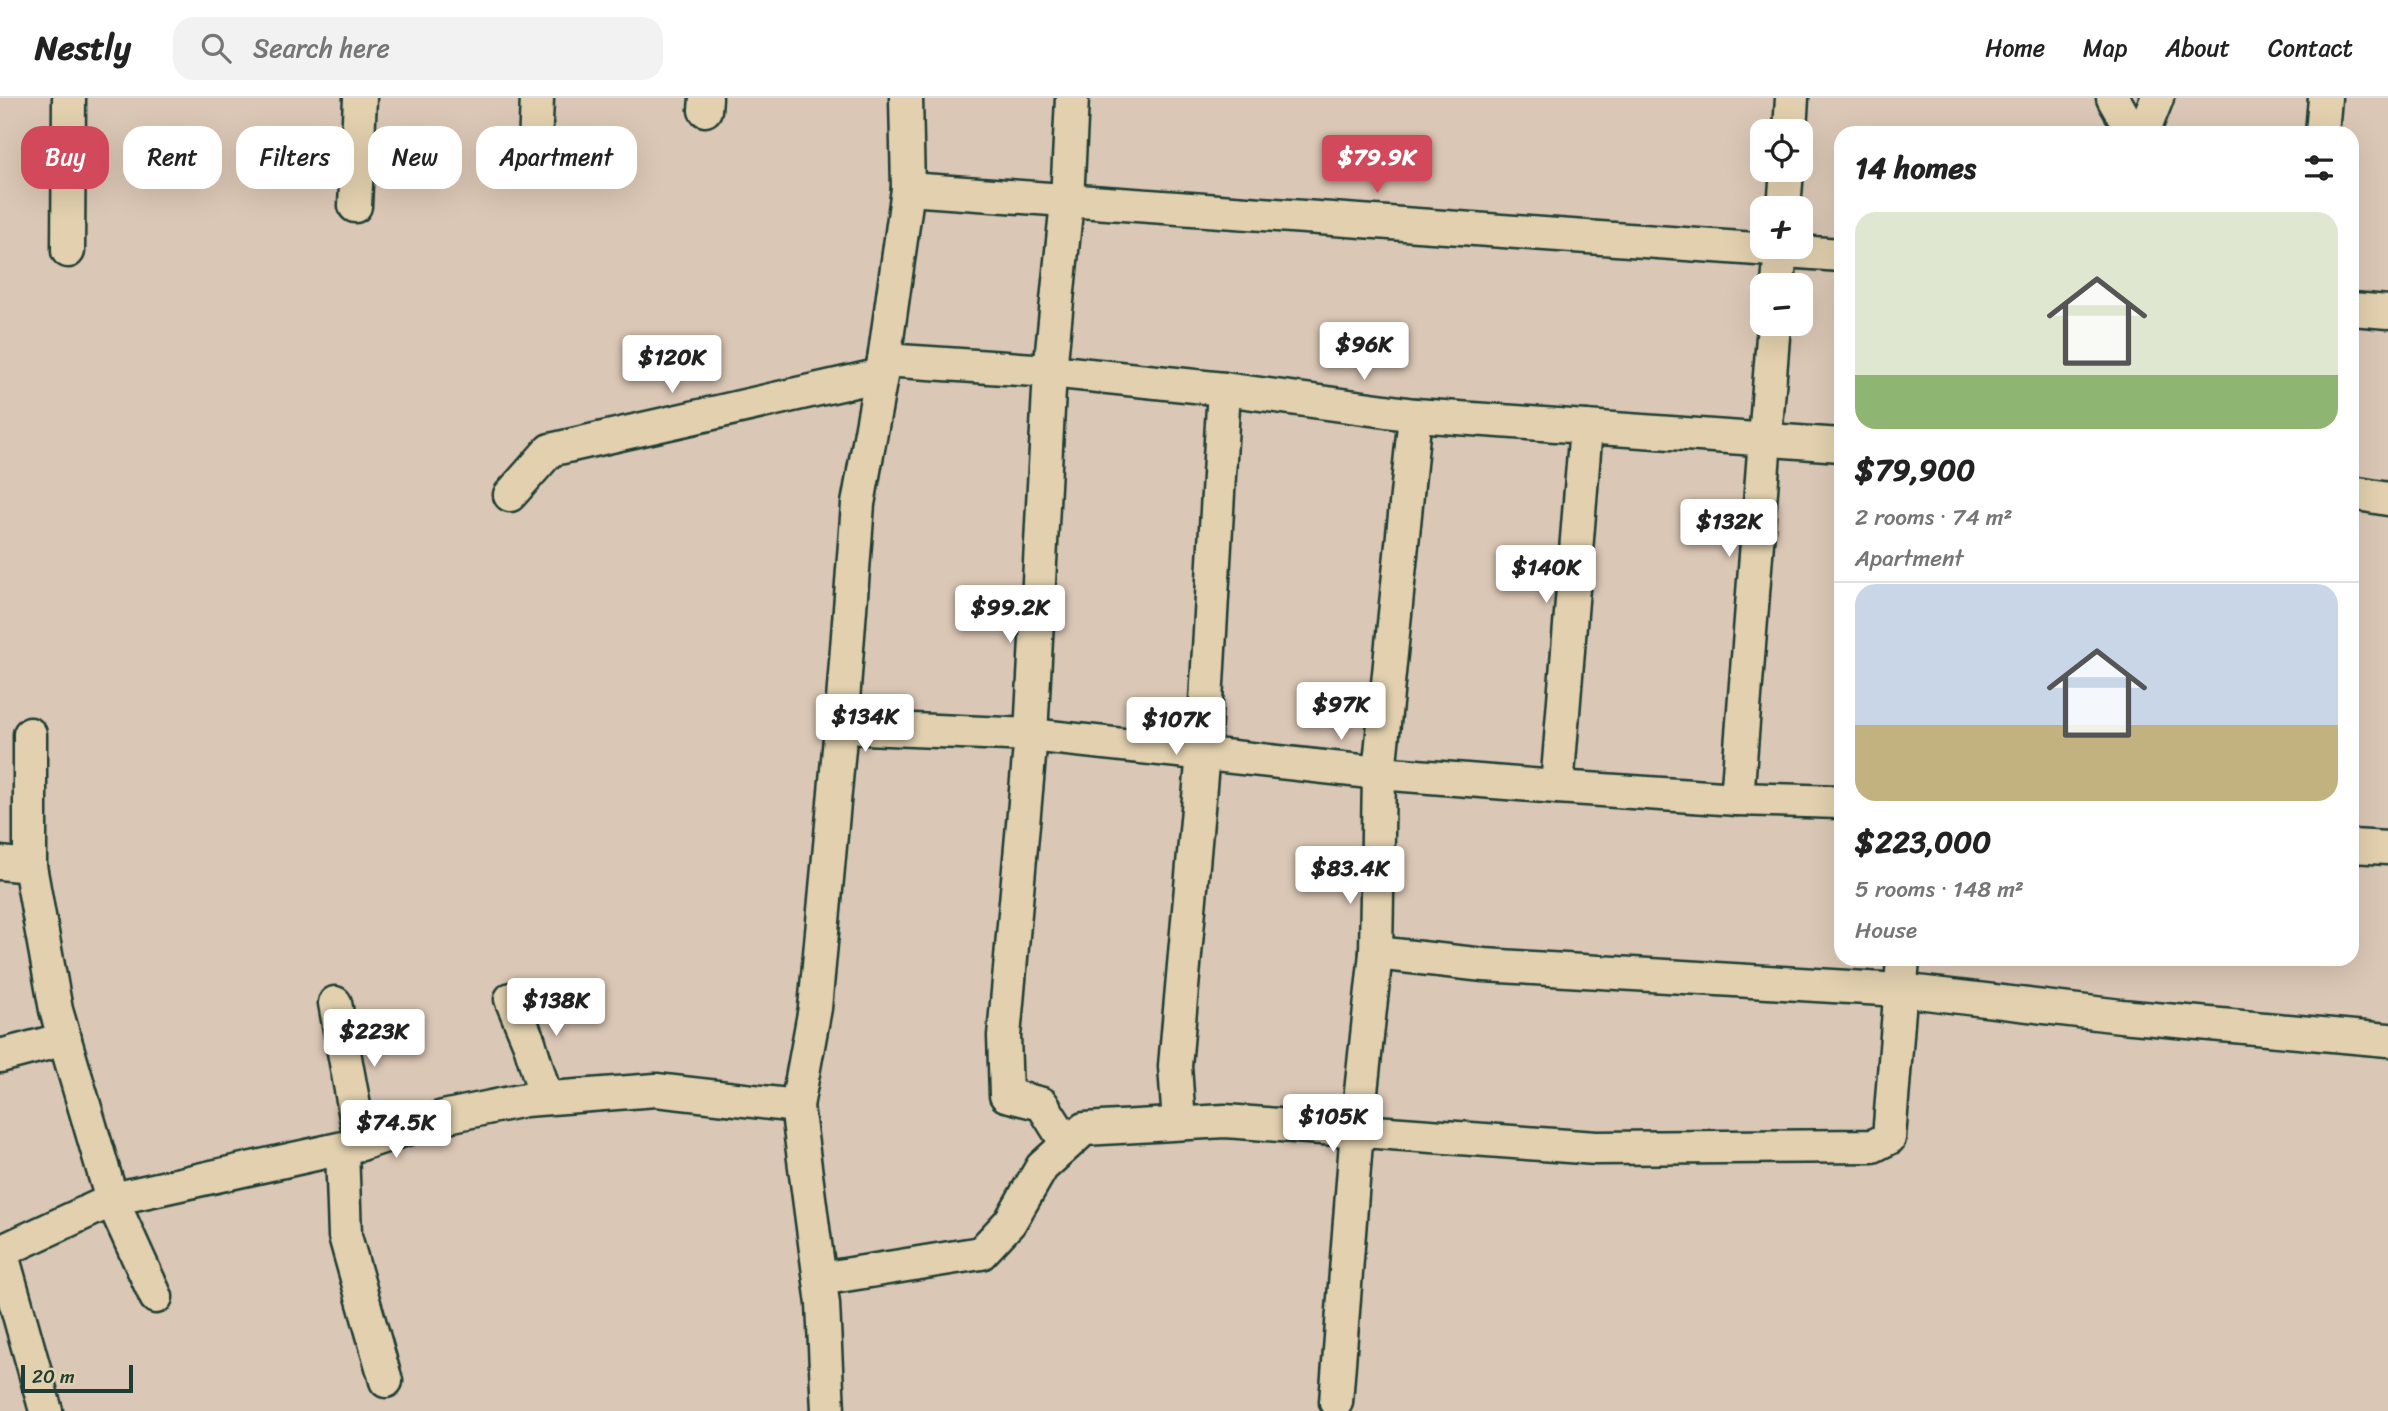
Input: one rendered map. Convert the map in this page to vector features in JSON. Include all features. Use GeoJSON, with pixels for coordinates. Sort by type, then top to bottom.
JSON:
{"type":"FeatureCollection","features":[{"type":"Feature","properties":{"kind":"street"},"geometry":{"type":"LineString","coordinates":[[68,251],[69,98]]}},
{"type":"Feature","properties":{"kind":"street"},"geometry":{"type":"LineString","coordinates":[[355,206],[360,98]]}},
{"type":"Feature","properties":{"kind":"street"},"geometry":{"type":"LineString","coordinates":[[536,126],[537,98]]}},
{"type":"Feature","properties":{"kind":"street"},"geometry":{"type":"LineString","coordinates":[[828,1411],[820,1279],[797,1106],[815,1009],[858,504],[883,367],[908,189],[906,98]]}},
{"type":"Feature","properties":{"kind":"street"},"geometry":{"type":"LineString","coordinates":[[1067,1144],[1042,1104],[1006,1095],[1004,1036],[1031,735],[1050,371],[1066,201],[1072,98]]}},
{"type":"Feature","properties":{"kind":"street"},"geometry":{"type":"LineString","coordinates":[[1791,119],[1792,98]]}},
{"type":"Feature","properties":{"kind":"street"},"geometry":{"type":"LineString","coordinates":[[2113,98],[2129,126]]}},
{"type":"Feature","properties":{"kind":"street"},"geometry":{"type":"LineString","coordinates":[[2146,126],[2157,98]]}},
{"type":"Feature","properties":{"kind":"street"},"geometry":{"type":"LineString","coordinates":[[2323,126],[2325,98]]}},
{"type":"Feature","properties":{"kind":"street"},"geometry":{"type":"LineString","coordinates":[[908,189],[1750,246]]}},
{"type":"Feature","properties":{"kind":"street"},"geometry":{"type":"LineString","coordinates":[[1813,252],[1834,254]]}},
{"type":"Feature","properties":{"kind":"street"},"geometry":{"type":"LineString","coordinates":[[2359,310],[2388,312]]}},
{"type":"Feature","properties":{"kind":"street"},"geometry":{"type":"LineString","coordinates":[[1737,799],[1773,336]]}},
{"type":"Feature","properties":{"kind":"street"},"geometry":{"type":"LineString","coordinates":[[510,495],[550,450],[883,367],[1050,371],[1224,389],[1415,415],[1834,446]]}},
{"type":"Feature","properties":{"kind":"street"},"geometry":{"type":"LineString","coordinates":[[1179,1123],[1175,1066],[1203,753],[1224,389]]}},
{"type":"Feature","properties":{"kind":"street"},"geometry":{"type":"LineString","coordinates":[[1336,1402],[1357,1129],[1376,953],[1379,773],[1415,415]]}},
{"type":"Feature","properties":{"kind":"street"},"geometry":{"type":"LineString","coordinates":[[1557,788],[1586,427]]}},
{"type":"Feature","properties":{"kind":"street"},"geometry":{"type":"LineString","coordinates":[[2359,494],[2388,499]]}},
{"type":"Feature","properties":{"kind":"street"},"geometry":{"type":"LineString","coordinates":[[841,726],[1031,735],[1379,773],[1557,788],[1834,802]]}},
{"type":"Feature","properties":{"kind":"street"},"geometry":{"type":"LineString","coordinates":[[30,734],[15,864],[112,1200],[156,1297]]}},
{"type":"Feature","properties":{"kind":"street"},"geometry":{"type":"LineString","coordinates":[[2359,846],[2388,848]]}},
{"type":"Feature","properties":{"kind":"street"},"geometry":{"type":"LineString","coordinates":[[1376,953],[1484,965],[1900,990],[2120,1016],[2388,1040]]}},
{"type":"Feature","properties":{"kind":"street"},"geometry":{"type":"LineString","coordinates":[[820,1279],[981,1252],[1010,1222],[1042,1167],[1084,1129],[1226,1121],[1596,1148],[1873,1146],[1889,1138],[1902,966]]}},
{"type":"Feature","properties":{"kind":"street"},"geometry":{"type":"LineString","coordinates":[[511,999],[529,1042],[546,1098]]}},
{"type":"Feature","properties":{"kind":"street"},"geometry":{"type":"LineString","coordinates":[[335,1003],[352,1147],[345,1236],[386,1381]]}},
{"type":"Feature","properties":{"kind":"street"},"geometry":{"type":"LineString","coordinates":[[0,1056],[65,1039]]}},
{"type":"Feature","properties":{"kind":"street"},"geometry":{"type":"LineString","coordinates":[[46,1411],[0,1252],[112,1200],[352,1147],[443,1117],[525,1100],[656,1090],[797,1106]]}}]}
